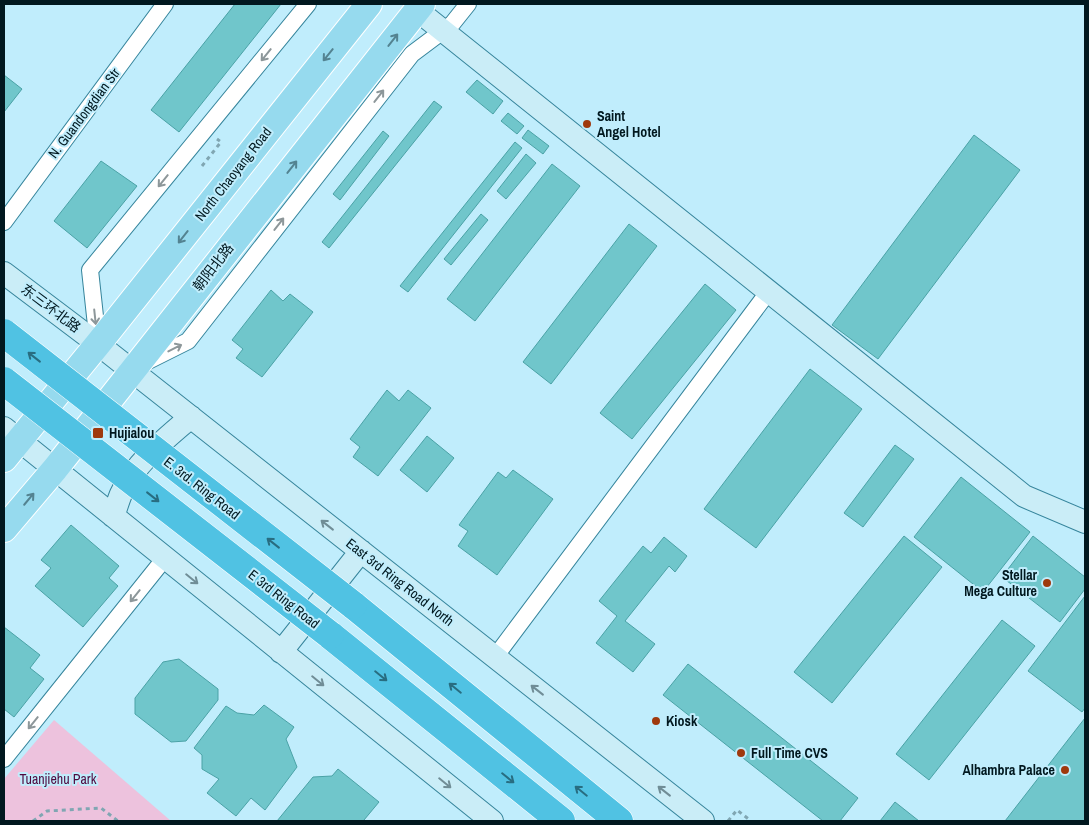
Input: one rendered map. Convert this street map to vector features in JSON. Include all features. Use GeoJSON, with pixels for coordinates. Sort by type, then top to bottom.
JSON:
{"type":"FeatureCollection","features":[{"type":"Feature","properties":{"kind":"highway","name":"E. 3rd. Ring Road"},"geometry":{"type":"LineString","coordinates":[[4,334],[353,606],[619,821]]}},
{"type":"Feature","properties":{"kind":"highway","name":"E 3rd Ring Road"},"geometry":{"type":"LineString","coordinates":[[4,381],[330,635],[561,821]]}},
{"type":"Feature","properties":{"kind":"main road","name":"North Chaoyang Road"},"geometry":{"type":"LineString","coordinates":[[9,442],[98,344],[369,4]]}},
{"type":"Feature","properties":{"kind":"main road","name":"朝阳北路"},"geometry":{"type":"LineString","coordinates":[[4,529],[54,469],[420,7]]}},
{"type":"Feature","properties":{"kind":"street","name":"N. Guandongdian Str"},"geometry":{"type":"LineString","coordinates":[[4,222],[165,4]]}},
{"type":"Feature","properties":{"kind":"street"},"geometry":{"type":"LineString","coordinates":[[98,344],[90,270],[308,4]]}},
{"type":"Feature","properties":{"kind":"street"},"geometry":{"type":"LineString","coordinates":[[132,370],[188,341],[412,54],[452,24],[468,4]]}},
{"type":"Feature","properties":{"kind":"street"},"geometry":{"type":"LineString","coordinates":[[420,7],[443,31],[1024,496],[1085,522]]}},
{"type":"Feature","properties":{"kind":"street","name":"东三环北路"},"geometry":{"type":"LineString","coordinates":[[4,273],[98,344]]}},
{"type":"Feature","properties":{"kind":"street"},"geometry":{"type":"LineString","coordinates":[[495,657],[769,291]]}},
{"type":"Feature","properties":{"kind":"street","name":"East 3rd Ring Road North"},"geometry":{"type":"LineString","coordinates":[[98,344],[703,821]]}},
{"type":"Feature","properties":{"kind":"street"},"geometry":{"type":"LineString","coordinates":[[113,516],[122,493],[140,465],[166,438],[191,417]]}},
{"type":"Feature","properties":{"kind":"street"},"geometry":{"type":"LineString","coordinates":[[9,442],[54,469],[492,821]]}},
{"type":"Feature","properties":{"kind":"street"},"geometry":{"type":"LineString","coordinates":[[281,652],[361,551]]}},
{"type":"Feature","properties":{"kind":"street"},"geometry":{"type":"LineString","coordinates":[[4,759],[165,558]]}},
{"type":"Feature","properties":{"kind":"path"},"geometry":{"type":"LineString","coordinates":[[33,821],[47,811],[101,808],[118,821]]}},
{"type":"Feature","properties":{"kind":"path"},"geometry":{"type":"LineString","coordinates":[[728,821],[737,810],[751,821]]}},
{"type":"Feature","properties":{"kind":"green space","name":"Tuanjiehu Park"},"geometry":{"type":"Polygon","coordinates":[[[54,720],[171,821],[4,821],[4,779],[54,720]]]}},
{"type":"Feature","properties":{"kind":"building"},"geometry":{"type":"Polygon","coordinates":[[[235,4],[281,4],[179,132],[151,110],[235,4]]]}},
{"type":"Feature","properties":{"kind":"building"},"geometry":{"type":"Polygon","coordinates":[[[4,75],[22,89],[4,112],[4,75]]]}},
{"type":"Feature","properties":{"kind":"building"},"geometry":{"type":"Polygon","coordinates":[[[477,80],[503,101],[493,114],[466,92],[477,80]]]}},
{"type":"Feature","properties":{"kind":"building"},"geometry":{"type":"Polygon","coordinates":[[[434,101],[442,107],[329,248],[322,242],[434,101]]]}},
{"type":"Feature","properties":{"kind":"building"},"geometry":{"type":"Polygon","coordinates":[[[508,113],[524,126],[517,134],[501,121],[508,113]]]}},
{"type":"Feature","properties":{"kind":"building"},"geometry":{"type":"Polygon","coordinates":[[[528,130],[549,146],[543,154],[522,138],[528,130]]]}},
{"type":"Feature","properties":{"kind":"building"},"geometry":{"type":"Polygon","coordinates":[[[383,131],[389,136],[340,200],[333,194],[383,131]]]}},
{"type":"Feature","properties":{"kind":"building"},"geometry":{"type":"Polygon","coordinates":[[[974,135],[1020,170],[878,359],[832,325],[974,135]]]}},
{"type":"Feature","properties":{"kind":"building"},"geometry":{"type":"Polygon","coordinates":[[[515,142],[522,148],[408,292],[400,286],[515,142]]]}},
{"type":"Feature","properties":{"kind":"building"},"geometry":{"type":"Polygon","coordinates":[[[526,154],[536,163],[506,199],[497,191],[526,154]]]}},
{"type":"Feature","properties":{"kind":"building"},"geometry":{"type":"Polygon","coordinates":[[[101,161],[137,186],[87,248],[54,221],[101,161]]]}},
{"type":"Feature","properties":{"kind":"building"},"geometry":{"type":"Polygon","coordinates":[[[552,164],[580,186],[475,321],[447,299],[552,164]]]}},
{"type":"Feature","properties":{"kind":"building"},"geometry":{"type":"Polygon","coordinates":[[[481,214],[488,220],[451,265],[444,259],[481,214]]]}},
{"type":"Feature","properties":{"kind":"building"},"geometry":{"type":"Polygon","coordinates":[[[629,224],[657,246],[551,384],[523,362],[629,224]]]}},
{"type":"Feature","properties":{"kind":"building"},"geometry":{"type":"Polygon","coordinates":[[[705,284],[736,310],[632,439],[600,413],[705,284]]]}},
{"type":"Feature","properties":{"kind":"building"},"geometry":{"type":"Polygon","coordinates":[[[271,290],[283,301],[290,294],[313,312],[262,377],[236,358],[243,349],[232,340],[271,290]]]}},
{"type":"Feature","properties":{"kind":"building"},"geometry":{"type":"Polygon","coordinates":[[[810,369],[862,409],[756,548],[704,509],[810,369]]]}},
{"type":"Feature","properties":{"kind":"building"},"geometry":{"type":"Polygon","coordinates":[[[387,390],[399,401],[408,390],[431,408],[378,476],[353,457],[360,447],[350,439],[387,390]]]}},
{"type":"Feature","properties":{"kind":"building"},"geometry":{"type":"Polygon","coordinates":[[[427,436],[454,458],[427,492],[400,470],[427,436]]]}},
{"type":"Feature","properties":{"kind":"building"},"geometry":{"type":"Polygon","coordinates":[[[895,445],[914,459],[863,527],[844,513],[895,445]]]}},
{"type":"Feature","properties":{"kind":"building"},"geometry":{"type":"Polygon","coordinates":[[[513,470],[553,499],[497,575],[458,546],[468,531],[459,525],[498,472],[506,478],[513,470]]]}},
{"type":"Feature","properties":{"kind":"building"},"geometry":{"type":"Polygon","coordinates":[[[961,477],[1030,532],[983,592],[914,537],[961,477]]]}},
{"type":"Feature","properties":{"kind":"building"},"geometry":{"type":"Polygon","coordinates":[[[71,525],[119,566],[109,578],[118,586],[83,627],[35,586],[51,568],[41,560],[71,525]]]}},
{"type":"Feature","properties":{"kind":"building"},"geometry":{"type":"Polygon","coordinates":[[[904,536],[942,567],[832,703],[794,672],[904,536]]]}},
{"type":"Feature","properties":{"kind":"building","name":"Stellar Mega Culture"},"geometry":{"type":"Polygon","coordinates":[[[1033,536],[1085,577],[1085,589],[1060,622],[1002,577],[1033,536]]]}},
{"type":"Feature","properties":{"kind":"building"},"geometry":{"type":"Polygon","coordinates":[[[664,537],[687,556],[675,572],[669,566],[625,621],[655,644],[633,672],[596,643],[617,616],[599,601],[643,546],[651,553],[664,537]]]}},
{"type":"Feature","properties":{"kind":"building"},"geometry":{"type":"Polygon","coordinates":[[[1085,596],[1085,708],[1082,712],[1028,671],[1085,596]]]}},
{"type":"Feature","properties":{"kind":"building"},"geometry":{"type":"Polygon","coordinates":[[[1002,620],[1035,646],[929,780],[896,754],[1002,620]]]}},
{"type":"Feature","properties":{"kind":"building"},"geometry":{"type":"Polygon","coordinates":[[[4,627],[40,655],[30,668],[44,679],[14,717],[4,709],[4,627]]]}},
{"type":"Feature","properties":{"kind":"building"},"geometry":{"type":"Polygon","coordinates":[[[179,659],[218,689],[218,700],[186,741],[171,742],[135,714],[135,698],[163,662],[179,659]]]}},
{"type":"Feature","properties":{"kind":"building"},"geometry":{"type":"Polygon","coordinates":[[[688,664],[858,798],[840,821],[823,821],[663,695],[688,664]]]}},
{"type":"Feature","properties":{"kind":"building"},"geometry":{"type":"Polygon","coordinates":[[[264,705],[294,727],[286,739],[297,767],[265,810],[251,798],[236,816],[207,793],[219,779],[202,769],[202,755],[194,748],[226,706],[237,713],[254,715],[264,705]]]}},
{"type":"Feature","properties":{"kind":"building","name":"Alhambra Palace"},"geometry":{"type":"Polygon","coordinates":[[[1085,718],[1085,821],[1005,821],[1085,718]]]}},
{"type":"Feature","properties":{"kind":"building"},"geometry":{"type":"Polygon","coordinates":[[[338,769],[379,802],[365,821],[277,821],[313,777],[332,776],[338,769]]]}},
{"type":"Feature","properties":{"kind":"building"},"geometry":{"type":"Polygon","coordinates":[[[895,802],[919,821],[880,821],[895,802]]]}},
{"type":"Feature","properties":{"kind":"place","name":"Saint Angel Hotel"},"geometry":{"type":"Point","coordinates":[587,124]}},
{"type":"Feature","properties":{"kind":"place","name":"Hujialou"},"geometry":{"type":"Point","coordinates":[98,433]}},
{"type":"Feature","properties":{"kind":"place","name":"Stellar Mega Culture"},"geometry":{"type":"Point","coordinates":[1047,583]}},
{"type":"Feature","properties":{"kind":"place","name":"Kiosk"},"geometry":{"type":"Point","coordinates":[656,721]}},
{"type":"Feature","properties":{"kind":"place","name":"Full Time CVS"},"geometry":{"type":"Point","coordinates":[741,753]}},
{"type":"Feature","properties":{"kind":"place","name":"Alhambra Palace"},"geometry":{"type":"Point","coordinates":[1065,770]}}]}
